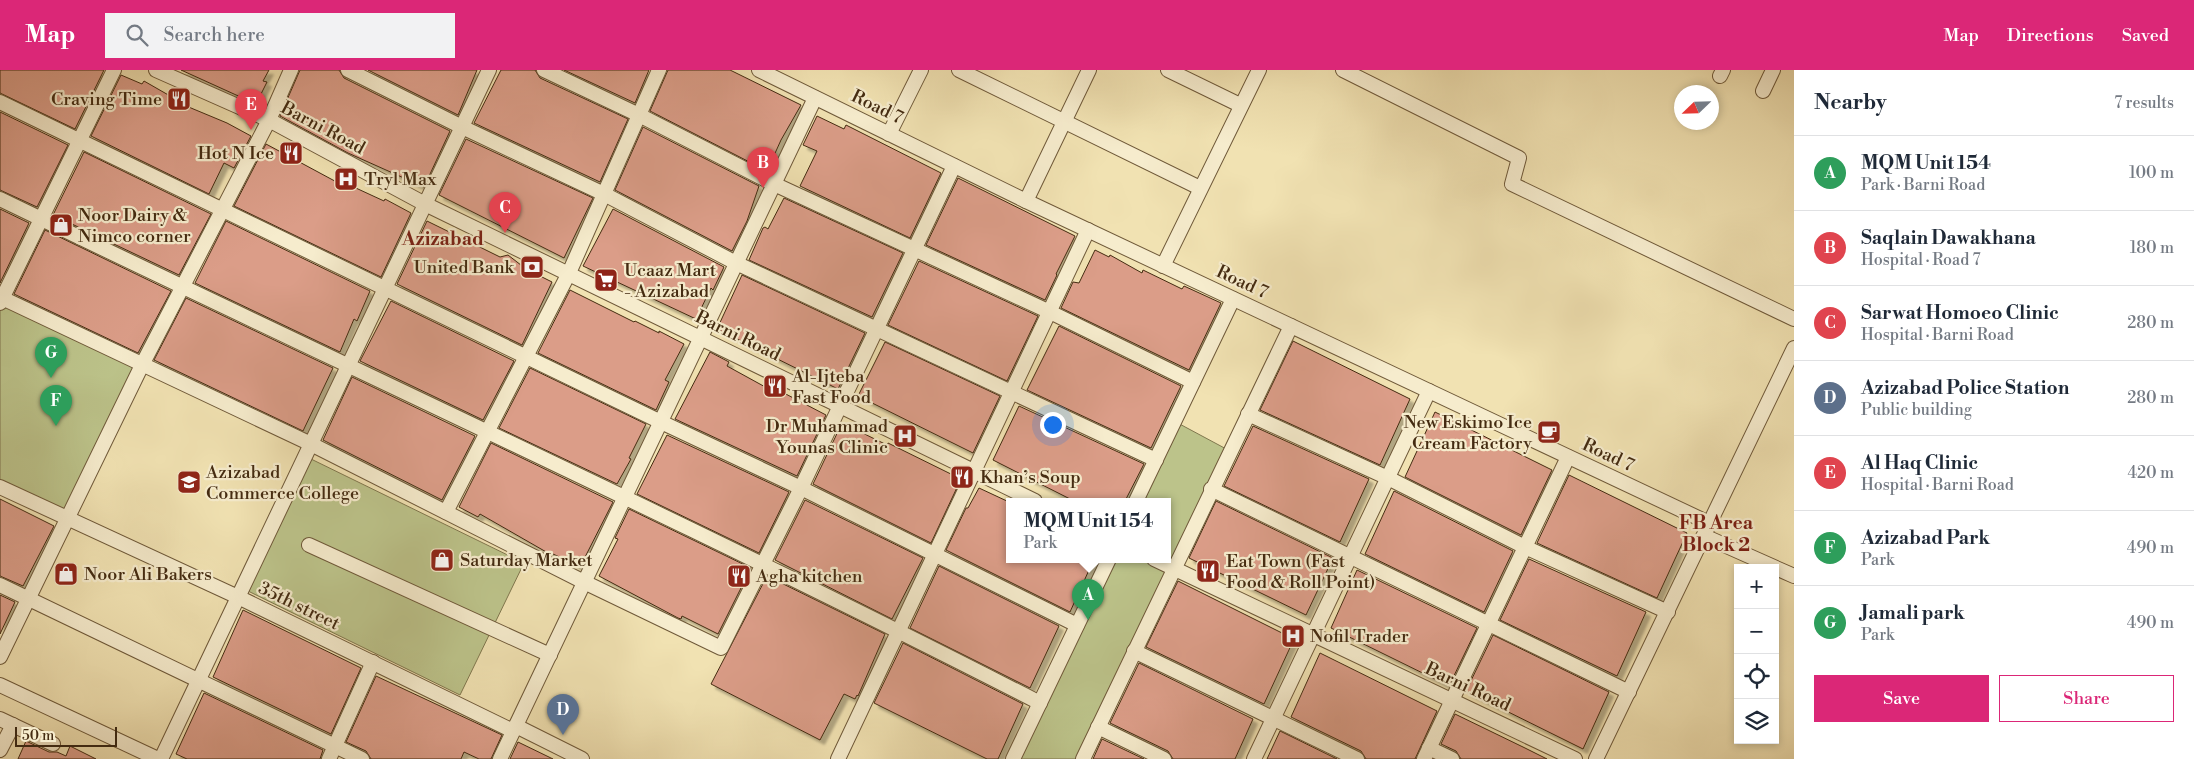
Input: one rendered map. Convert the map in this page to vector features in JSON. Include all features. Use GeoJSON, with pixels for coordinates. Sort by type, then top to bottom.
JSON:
{"type":"FeatureCollection","features":[{"type":"Feature","properties":{"kind":"street"},"geometry":{"type":"LineString","coordinates":[[114,70],[1,299],[311,444],[584,582],[721,648],[841,406],[954,166]]}},
{"type":"Feature","properties":{"kind":"street","name":"Barni Road"},"geometry":{"type":"LineString","coordinates":[[156,70],[269,120],[425,204],[1029,498]]}},
{"type":"Feature","properties":{"kind":"street"},"geometry":{"type":"LineString","coordinates":[[0,657],[142,365],[269,120],[291,70]]}},
{"type":"Feature","properties":{"kind":"street"},"geometry":{"type":"LineString","coordinates":[[348,70],[462,127],[604,194],[736,262],[1011,394],[1156,460]]}},
{"type":"Feature","properties":{"kind":"street"},"geometry":{"type":"LineString","coordinates":[[0,685],[164,758],[238,597],[489,70]]}},
{"type":"Feature","properties":{"kind":"street"},"geometry":{"type":"LineString","coordinates":[[544,70],[639,115],[774,184],[1050,312],[1193,382]]}},
{"type":"Feature","properties":{"kind":"street"},"geometry":{"type":"LineString","coordinates":[[446,512],[569,273],[659,70]]}},
{"type":"Feature","properties":{"kind":"street","name":"Road 7"},"geometry":{"type":"LineString","coordinates":[[759,70],[1026,201],[1568,457],[1794,576]]}},
{"type":"Feature","properties":{"kind":"street"},"geometry":{"type":"LineString","coordinates":[[889,134],[922,70]]}},
{"type":"Feature","properties":{"kind":"street"},"geometry":{"type":"LineString","coordinates":[[959,70],[1200,188]]}},
{"type":"Feature","properties":{"kind":"street"},"geometry":{"type":"LineString","coordinates":[[1026,201],[1089,70]]}},
{"type":"Feature","properties":{"kind":"street"},"geometry":{"type":"LineString","coordinates":[[1168,70],[1240,105]]}},
{"type":"Feature","properties":{"kind":"street"},"geometry":{"type":"LineString","coordinates":[[1163,266],[1240,105],[1259,70]]}},
{"type":"Feature","properties":{"kind":"street"},"geometry":{"type":"LineString","coordinates":[[1343,70],[1519,158],[1512,184],[1794,319]]}},
{"type":"Feature","properties":{"kind":"street"},"geometry":{"type":"LineString","coordinates":[[1763,91],[1773,70]]}},
{"type":"Feature","properties":{"kind":"street"},"geometry":{"type":"LineString","coordinates":[[500,759],[815,98]]}},
{"type":"Feature","properties":{"kind":"street"},"geometry":{"type":"LineString","coordinates":[[0,102],[222,211],[936,553],[1077,625]]}},
{"type":"Feature","properties":{"kind":"street"},"geometry":{"type":"LineString","coordinates":[[0,199],[764,564],[899,630],[1040,703]]}},
{"type":"Feature","properties":{"kind":"street"},"geometry":{"type":"LineString","coordinates":[[838,759],[1088,230]]}},
{"type":"Feature","properties":{"kind":"street"},"geometry":{"type":"LineString","coordinates":[[1137,498],[1233,299]]}},
{"type":"Feature","properties":{"kind":"street"},"geometry":{"type":"LineString","coordinates":[[1083,759],[1173,568],[1291,326]]}},
{"type":"Feature","properties":{"kind":"street"},"geometry":{"type":"LineString","coordinates":[[1596,759],[1708,530],[1794,348]]}},
{"type":"Feature","properties":{"kind":"street"},"geometry":{"type":"LineString","coordinates":[[1254,759],[1430,391]]}},
{"type":"Feature","properties":{"kind":"street"},"geometry":{"type":"LineString","coordinates":[[1248,414],[1388,478],[1524,547],[1668,612]]}},
{"type":"Feature","properties":{"kind":"street"},"geometry":{"type":"LineString","coordinates":[[1452,759],[1426,753],[1568,457]]}},
{"type":"Feature","properties":{"kind":"street","name":"35th street"},"geometry":{"type":"LineString","coordinates":[[0,487],[238,597],[514,729],[582,759]]}},
{"type":"Feature","properties":{"kind":"street"},"geometry":{"type":"LineString","coordinates":[[1211,489],[1351,555],[1629,692]]}},
{"type":"Feature","properties":{"kind":"street"},"geometry":{"type":"LineString","coordinates":[[309,545],[550,655]]}},
{"type":"Feature","properties":{"kind":"street"},"geometry":{"type":"LineString","coordinates":[[1013,759],[1107,563]]}},
{"type":"Feature","properties":{"kind":"street","name":"Barni Road"},"geometry":{"type":"LineString","coordinates":[[1162,563],[1575,759]]}},
{"type":"Feature","properties":{"kind":"street"},"geometry":{"type":"LineString","coordinates":[[0,584],[199,680],[332,753],[362,759]]}},
{"type":"Feature","properties":{"kind":"street"},"geometry":{"type":"LineString","coordinates":[[1134,651],[1358,759]]}},
{"type":"Feature","properties":{"kind":"street"},"geometry":{"type":"LineString","coordinates":[[332,753],[373,662]]}},
{"type":"Feature","properties":{"kind":"street"},"geometry":{"type":"LineString","coordinates":[[0,750],[6,722],[53,744]]}},
{"type":"Feature","properties":{"kind":"street"},"geometry":{"type":"LineString","coordinates":[[1098,726],[1164,759]]}},
{"type":"Feature","properties":{"kind":"green space"},"geometry":{"type":"Polygon","coordinates":[[[0,303],[142,365],[67,519],[0,487],[0,303]]]}},
{"type":"Feature","properties":{"kind":"green space"},"geometry":{"type":"Polygon","coordinates":[[[1174,421],[1230,451],[1083,759],[1013,759],[1107,563],[1171,563],[1171,498],[1137,498],[1174,421]]]}},
{"type":"Feature","properties":{"kind":"green space"},"geometry":{"type":"Polygon","coordinates":[[[311,459],[524,563],[460,695],[248,591],[311,459]]]}},
{"type":"Feature","properties":{"kind":"building"},"geometry":{"type":"Polygon","coordinates":[[[0,70],[104,70],[75,129],[0,93],[0,70]]]}},
{"type":"Feature","properties":{"kind":"building"},"geometry":{"type":"Polygon","coordinates":[[[181,70],[269,70],[263,81],[267,82],[256,104],[181,70]]]}},
{"type":"Feature","properties":{"kind":"building"},"geometry":{"type":"Polygon","coordinates":[[[300,70],[339,70],[344,78],[450,131],[424,187],[348,153],[280,116],[300,70]]]}},
{"type":"Feature","properties":{"kind":"building"},"geometry":{"type":"Polygon","coordinates":[[[368,70],[477,70],[458,115],[368,70]]]}},
{"type":"Feature","properties":{"kind":"building"},"geometry":{"type":"Polygon","coordinates":[[[501,70],[535,70],[540,78],[628,119],[600,182],[474,123],[501,70]]]}},
{"type":"Feature","properties":{"kind":"building"},"geometry":{"type":"Polygon","coordinates":[[[564,70],[649,70],[635,103],[564,70]]]}},
{"type":"Feature","properties":{"kind":"building"},"geometry":{"type":"Polygon","coordinates":[[[668,70],[730,70],[801,105],[781,140],[767,171],[650,111],[668,70]]]}},
{"type":"Feature","properties":{"kind":"building"},"geometry":{"type":"Polygon","coordinates":[[[121,75],[142,84],[144,81],[191,108],[227,123],[251,136],[234,168],[224,163],[209,194],[91,136],[121,75]]]}},
{"type":"Feature","properties":{"kind":"building"},"geometry":{"type":"Polygon","coordinates":[[[0,112],[68,145],[37,207],[0,190],[0,112]]]}},
{"type":"Feature","properties":{"kind":"building"},"geometry":{"type":"Polygon","coordinates":[[[817,116],[844,129],[846,125],[941,173],[910,238],[800,186],[817,151],[803,145],[817,116]]]}},
{"type":"Feature","properties":{"kind":"building"},"geometry":{"type":"Polygon","coordinates":[[[643,127],[759,186],[747,221],[732,251],[615,190],[643,127]]]}},
{"type":"Feature","properties":{"kind":"building"},"geometry":{"type":"Polygon","coordinates":[[[466,139],[593,198],[564,258],[439,195],[466,139]]]}},
{"type":"Feature","properties":{"kind":"building"},"geometry":{"type":"Polygon","coordinates":[[[266,144],[344,186],[345,183],[384,201],[385,199],[411,213],[381,277],[234,206],[266,144]]]}},
{"type":"Feature","properties":{"kind":"building"},"geometry":{"type":"Polygon","coordinates":[[[84,152],[211,214],[179,275],[53,215],[84,152]]]}},
{"type":"Feature","properties":{"kind":"building"},"geometry":{"type":"Polygon","coordinates":[[[958,178],[1075,236],[1045,300],[926,245],[958,178]]]}},
{"type":"Feature","properties":{"kind":"building"},"geometry":{"type":"Polygon","coordinates":[[[784,198],[903,253],[872,317],[749,260],[763,228],[768,229],[784,198]]]}},
{"type":"Feature","properties":{"kind":"building"},"geometry":{"type":"Polygon","coordinates":[[[0,209],[29,223],[0,283],[0,209]]]}},
{"type":"Feature","properties":{"kind":"building"},"geometry":{"type":"Polygon","coordinates":[[[613,209],[724,267],[696,319],[583,266],[613,209]]]}},
{"type":"Feature","properties":{"kind":"building"},"geometry":{"type":"Polygon","coordinates":[[[226,221],[370,291],[357,321],[354,319],[340,352],[195,283],[226,221]]]}},
{"type":"Feature","properties":{"kind":"building"},"geometry":{"type":"Polygon","coordinates":[[[427,221],[500,257],[508,255],[526,269],[552,282],[522,345],[397,284],[427,221]]]}},
{"type":"Feature","properties":{"kind":"building"},"geometry":{"type":"Polygon","coordinates":[[[45,230],[171,291],[138,353],[14,294],[45,230]]]}},
{"type":"Feature","properties":{"kind":"building"},"geometry":{"type":"Polygon","coordinates":[[[1095,250],[1109,257],[1110,255],[1142,273],[1143,270],[1182,289],[1184,286],[1221,303],[1189,370],[1061,308],[1073,282],[1079,283],[1095,250]]]}},
{"type":"Feature","properties":{"kind":"building"},"geometry":{"type":"Polygon","coordinates":[[[919,261],[1038,316],[1007,381],[888,325],[919,261]]]}},
{"type":"Feature","properties":{"kind":"building"},"geometry":{"type":"Polygon","coordinates":[[[742,275],[865,333],[838,389],[717,329],[742,275]]]}},
{"type":"Feature","properties":{"kind":"building"},"geometry":{"type":"Polygon","coordinates":[[[570,290],[634,322],[659,333],[659,331],[684,344],[665,380],[669,382],[656,410],[538,353],[570,290]]]}},
{"type":"Feature","properties":{"kind":"building"},"geometry":{"type":"Polygon","coordinates":[[[186,298],[333,368],[303,431],[154,360],[186,298]]]}},
{"type":"Feature","properties":{"kind":"building"},"geometry":{"type":"Polygon","coordinates":[[[391,301],[514,361],[483,420],[360,361],[391,301]]]}},
{"type":"Feature","properties":{"kind":"building"},"geometry":{"type":"Polygon","coordinates":[[[1059,326],[1181,386],[1151,448],[1027,390],[1059,326]]]}},
{"type":"Feature","properties":{"kind":"building"},"geometry":{"type":"Polygon","coordinates":[[[1293,341],[1410,399],[1380,465],[1260,410],[1293,341]]]}},
{"type":"Feature","properties":{"kind":"building"},"geometry":{"type":"Polygon","coordinates":[[[885,342],[1000,396],[973,453],[858,396],[885,342]]]}},
{"type":"Feature","properties":{"kind":"building"},"geometry":{"type":"Polygon","coordinates":[[[710,352],[729,362],[727,366],[778,394],[780,391],[826,415],[797,476],[675,419],[710,352]]]}},
{"type":"Feature","properties":{"kind":"building"},"geometry":{"type":"Polygon","coordinates":[[[530,368],[646,424],[629,458],[631,459],[617,484],[499,428],[530,368]]]}},
{"type":"Feature","properties":{"kind":"building"},"geometry":{"type":"Polygon","coordinates":[[[352,377],[475,436],[442,500],[323,440],[352,377]]]}},
{"type":"Feature","properties":{"kind":"building"},"geometry":{"type":"Polygon","coordinates":[[[1019,406],[1144,464],[1127,498],[1068,498],[993,460],[1019,406]]]}},
{"type":"Feature","properties":{"kind":"building"},"geometry":{"type":"Polygon","coordinates":[[[1435,412],[1552,470],[1521,535],[1405,477],[1435,412]]]}},
{"type":"Feature","properties":{"kind":"building"},"geometry":{"type":"Polygon","coordinates":[[[842,423],[961,479],[931,543],[813,484],[842,423]]]}},
{"type":"Feature","properties":{"kind":"building"},"geometry":{"type":"Polygon","coordinates":[[[1253,426],[1369,479],[1340,542],[1224,486],[1253,426]]]}},
{"type":"Feature","properties":{"kind":"building"},"geometry":{"type":"Polygon","coordinates":[[[667,435],[789,492],[759,553],[637,494],[667,435]]]}},
{"type":"Feature","properties":{"kind":"building"},"geometry":{"type":"Polygon","coordinates":[[[491,443],[613,502],[580,567],[548,553],[480,514],[478,517],[459,507],[491,443]]]}},
{"type":"Feature","properties":{"kind":"building"},"geometry":{"type":"Polygon","coordinates":[[[1569,475],[1687,533],[1657,598],[1537,543],[1569,475]]]}},
{"type":"Feature","properties":{"kind":"building"},"geometry":{"type":"Polygon","coordinates":[[[979,488],[1006,501],[1006,563],[1092,563],[1070,612],[946,550],[966,508],[968,508],[979,488]]]}},
{"type":"Feature","properties":{"kind":"building"},"geometry":{"type":"Polygon","coordinates":[[[1394,491],[1513,551],[1484,612],[1365,554],[1394,491]]]}},
{"type":"Feature","properties":{"kind":"building"},"geometry":{"type":"Polygon","coordinates":[[[0,499],[54,526],[23,586],[0,576],[0,499]]]}},
{"type":"Feature","properties":{"kind":"building"},"geometry":{"type":"Polygon","coordinates":[[[805,500],[923,558],[892,619],[775,560],[805,500]]]}},
{"type":"Feature","properties":{"kind":"building"},"geometry":{"type":"Polygon","coordinates":[[[1216,501],[1333,558],[1306,615],[1189,558],[1216,501]]]}},
{"type":"Feature","properties":{"kind":"building"},"geometry":{"type":"Polygon","coordinates":[[[629,509],[751,568],[718,634],[682,616],[681,619],[678,618],[599,576],[618,539],[615,538],[629,509]]]}},
{"type":"Feature","properties":{"kind":"building"},"geometry":{"type":"Polygon","coordinates":[[[1529,559],[1646,612],[1617,676],[1500,620],[1529,559]]]}},
{"type":"Feature","properties":{"kind":"building"},"geometry":{"type":"Polygon","coordinates":[[[939,566],[1059,626],[1030,688],[910,628],[939,566]]]}},
{"type":"Feature","properties":{"kind":"building"},"geometry":{"type":"Polygon","coordinates":[[[1357,570],[1477,628],[1449,686],[1331,628],[1357,570]]]}},
{"type":"Feature","properties":{"kind":"building"},"geometry":{"type":"Polygon","coordinates":[[[767,576],[885,634],[858,696],[855,699],[844,694],[820,740],[711,684],[767,576]]]}},
{"type":"Feature","properties":{"kind":"building"},"geometry":{"type":"Polygon","coordinates":[[[1178,581],[1294,639],[1264,704],[1146,647],[1178,581]]]}},
{"type":"Feature","properties":{"kind":"building"},"geometry":{"type":"Polygon","coordinates":[[[0,595],[15,602],[0,634],[0,595]]]}},
{"type":"Feature","properties":{"kind":"building"},"geometry":{"type":"Polygon","coordinates":[[[243,610],[361,668],[331,734],[213,677],[243,610]]]}},
{"type":"Feature","properties":{"kind":"building"},"geometry":{"type":"Polygon","coordinates":[[[1493,635],[1609,692],[1583,749],[1466,691],[1493,635]]]}},
{"type":"Feature","properties":{"kind":"building"},"geometry":{"type":"Polygon","coordinates":[[[903,643],[1023,704],[998,759],[987,759],[874,703],[903,643]]]}},
{"type":"Feature","properties":{"kind":"building"},"geometry":{"type":"Polygon","coordinates":[[[1320,653],[1437,711],[1415,759],[1366,759],[1361,751],[1291,717],[1320,653]]]}},
{"type":"Feature","properties":{"kind":"building"},"geometry":{"type":"Polygon","coordinates":[[[1139,663],[1253,719],[1235,759],[1173,759],[1168,751],[1110,723],[1139,663]]]}},
{"type":"Feature","properties":{"kind":"building"},"geometry":{"type":"Polygon","coordinates":[[[376,676],[502,735],[491,759],[479,759],[464,752],[461,759],[371,759],[366,751],[346,742],[376,676]]]}},
{"type":"Feature","properties":{"kind":"building"},"geometry":{"type":"Polygon","coordinates":[[[204,693],[323,750],[320,759],[187,759],[176,754],[204,693]]]}},
{"type":"Feature","properties":{"kind":"building"},"geometry":{"type":"Polygon","coordinates":[[[1455,714],[1547,759],[1461,759],[1456,751],[1441,744],[1455,714]]]}},
{"type":"Feature","properties":{"kind":"building"},"geometry":{"type":"Polygon","coordinates":[[[1280,731],[1337,759],[1267,759],[1280,731]]]}},
{"type":"Feature","properties":{"kind":"building"},"geometry":{"type":"Polygon","coordinates":[[[1102,739],[1144,759],[1093,759],[1102,739]]]}},
{"type":"Feature","properties":{"kind":"building"},"geometry":{"type":"Polygon","coordinates":[[[26,741],[49,752],[57,752],[66,756],[70,746],[96,759],[18,759],[26,741]]]}},
{"type":"Feature","properties":{"kind":"building"},"geometry":{"type":"Polygon","coordinates":[[[518,742],[553,759],[510,759],[518,742]]]}},
{"type":"Feature","properties":{"kind":"place","name":"Craving Time"},"geometry":{"type":"Point","coordinates":[179,99]}},
{"type":"Feature","properties":{"kind":"place","name":"Al Haq Clinic"},"geometry":{"type":"Point","coordinates":[251,130]}},
{"type":"Feature","properties":{"kind":"place","name":"Hot N Ice"},"geometry":{"type":"Point","coordinates":[291,153]}},
{"type":"Feature","properties":{"kind":"place","name":"Tryl Max"},"geometry":{"type":"Point","coordinates":[346,179]}},
{"type":"Feature","properties":{"kind":"place","name":"Saqlain Dawakhana"},"geometry":{"type":"Point","coordinates":[763,188]}},
{"type":"Feature","properties":{"kind":"place","name":"Noor Dairy & Nimco corner"},"geometry":{"type":"Point","coordinates":[61,225]}},
{"type":"Feature","properties":{"kind":"place","name":"Sarwat Homoeo Clinic"},"geometry":{"type":"Point","coordinates":[505,233]}},
{"type":"Feature","properties":{"kind":"place","name":"United Bank"},"geometry":{"type":"Point","coordinates":[532,267]}},
{"type":"Feature","properties":{"kind":"place","name":"Ucaaz Mart - Azizabad"},"geometry":{"type":"Point","coordinates":[606,280]}},
{"type":"Feature","properties":{"kind":"place","name":"Jamali park"},"geometry":{"type":"Point","coordinates":[51,378]}},
{"type":"Feature","properties":{"kind":"place","name":"Al-Ijteba Fast Food"},"geometry":{"type":"Point","coordinates":[775,386]}},
{"type":"Feature","properties":{"kind":"place","name":"Azizabad Park"},"geometry":{"type":"Point","coordinates":[56,426]}},
{"type":"Feature","properties":{"kind":"place","name":"New Eskimo Ice Cream Factory"},"geometry":{"type":"Point","coordinates":[1549,432]}},
{"type":"Feature","properties":{"kind":"place","name":"Dr Muhammad Younas Clinic"},"geometry":{"type":"Point","coordinates":[905,436]}},
{"type":"Feature","properties":{"kind":"place","name":"Khan’s Soup"},"geometry":{"type":"Point","coordinates":[962,477]}},
{"type":"Feature","properties":{"kind":"place","name":"Azizabad Commerce College"},"geometry":{"type":"Point","coordinates":[189,482]}},
{"type":"Feature","properties":{"kind":"place","name":"Saturday Market"},"geometry":{"type":"Point","coordinates":[442,560]}},
{"type":"Feature","properties":{"kind":"place","name":"Eat Town (Fast Food & Roll Point)"},"geometry":{"type":"Point","coordinates":[1208,571]}},
{"type":"Feature","properties":{"kind":"place","name":"Noor Ali Bakers"},"geometry":{"type":"Point","coordinates":[66,574]}},
{"type":"Feature","properties":{"kind":"place","name":"Agha kitchen"},"geometry":{"type":"Point","coordinates":[739,576]}},
{"type":"Feature","properties":{"kind":"place","name":"MQM Unit 154"},"geometry":{"type":"Point","coordinates":[1088,620]}},
{"type":"Feature","properties":{"kind":"place","name":"Nofil Trader"},"geometry":{"type":"Point","coordinates":[1293,636]}},
{"type":"Feature","properties":{"kind":"place","name":"Azizabad Police Station"},"geometry":{"type":"Point","coordinates":[563,735]}},
{"type":"Feature","properties":{"kind":"district","name":"Azizabad"},"geometry":{"type":"Point","coordinates":[443,239]}},
{"type":"Feature","properties":{"kind":"district","name":"FB Area Block 2"},"geometry":{"type":"Point","coordinates":[1716,534]}}]}
